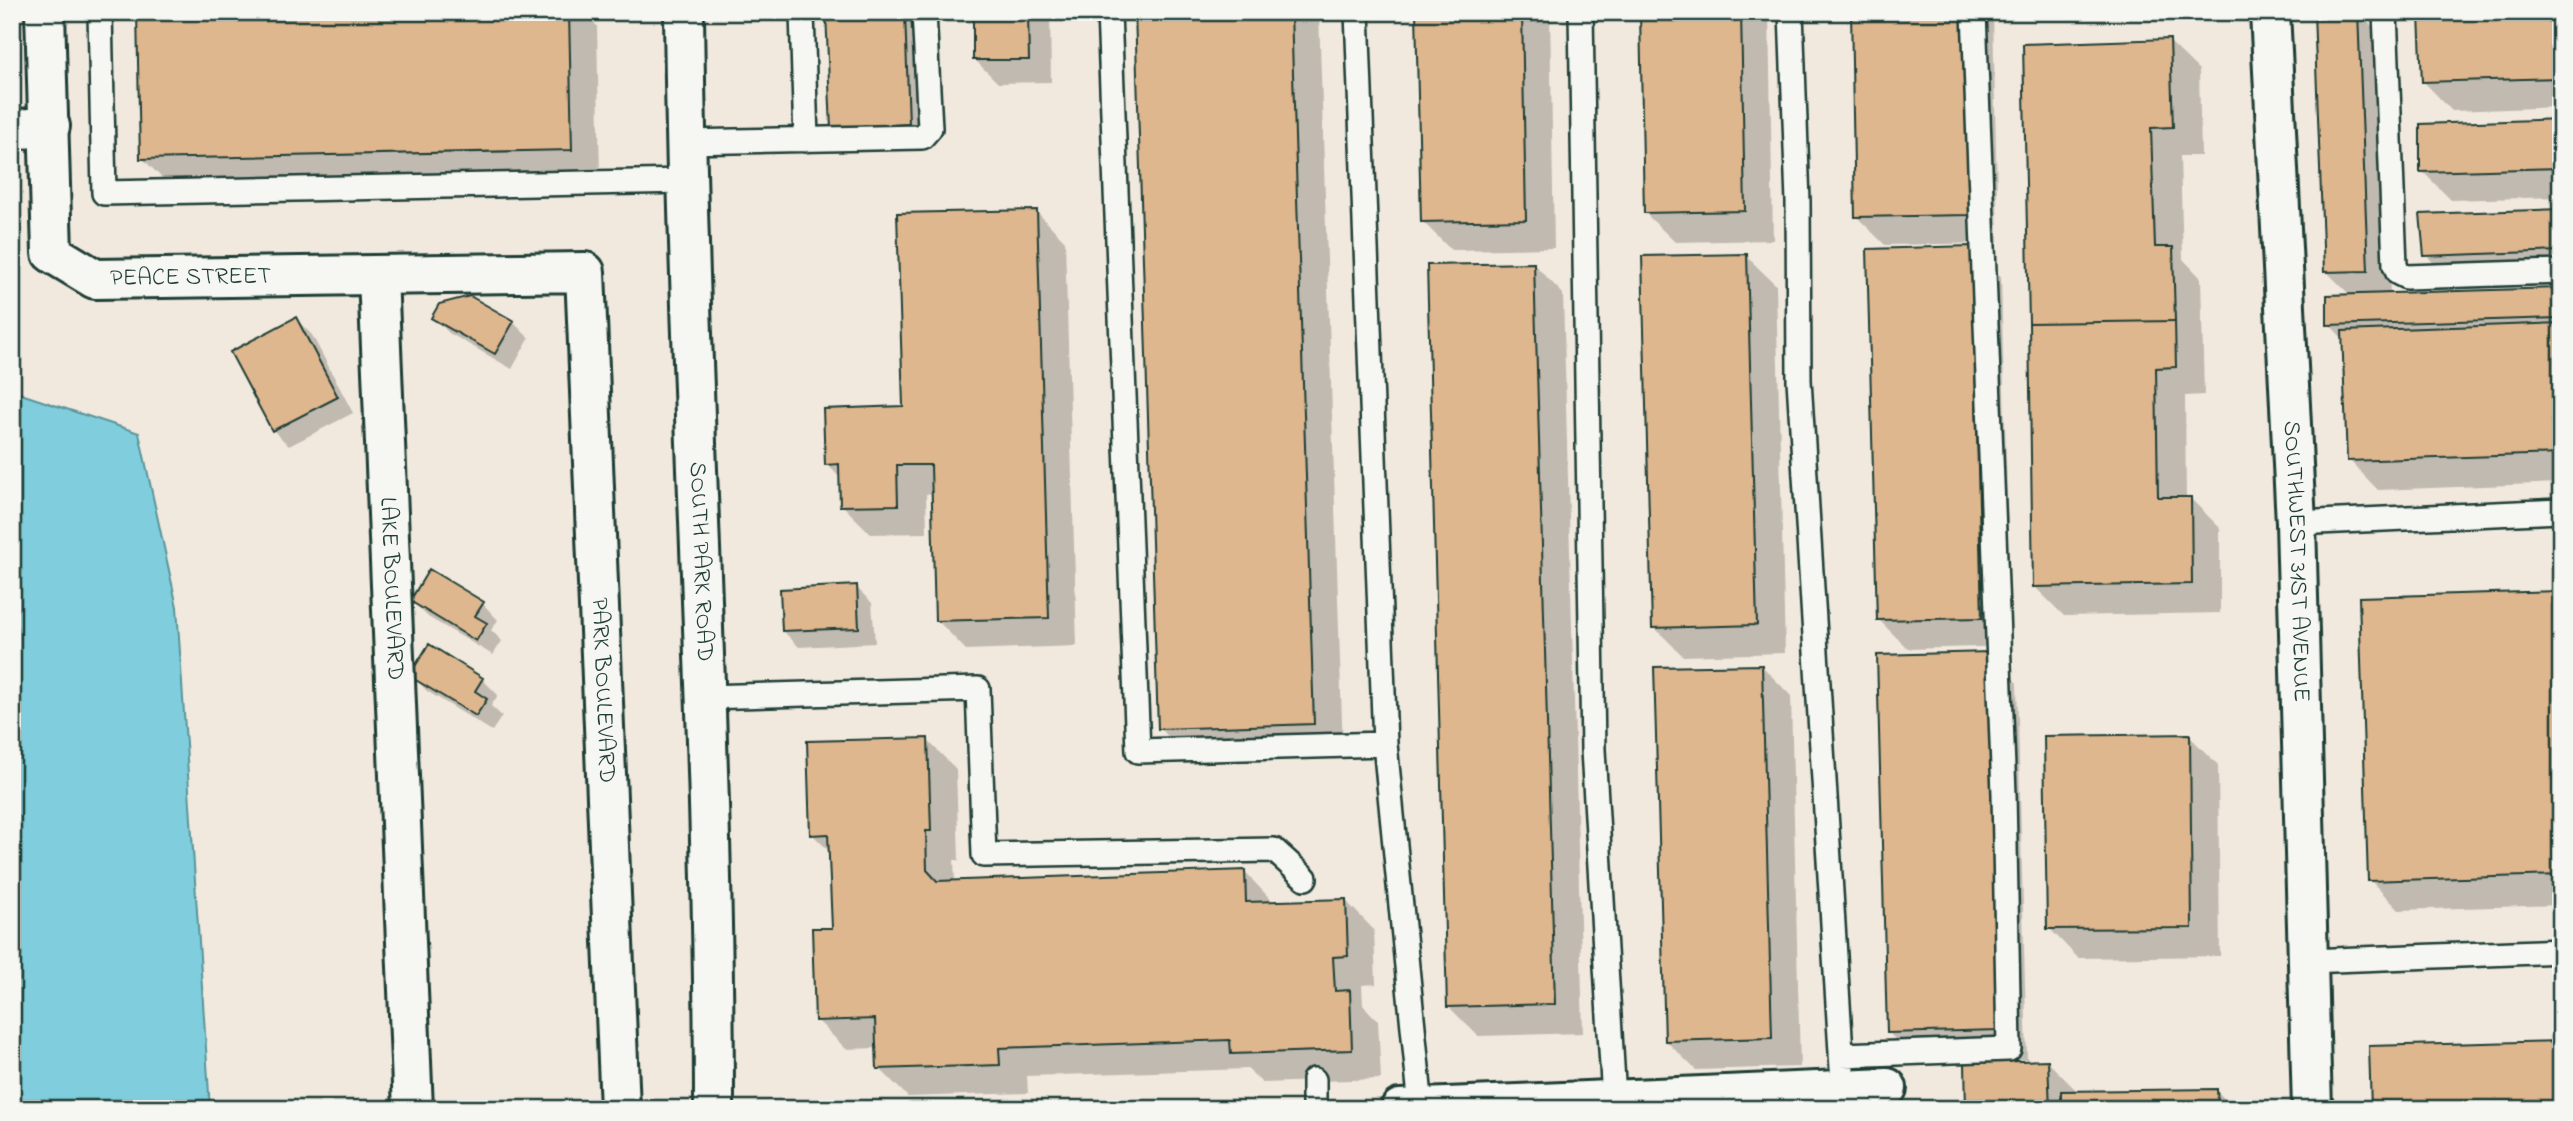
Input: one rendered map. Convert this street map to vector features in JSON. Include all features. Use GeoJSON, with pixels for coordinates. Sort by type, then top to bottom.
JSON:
{"type":"FeatureCollection","features":[{"type":"Feature","properties":{"kind":"street"},"geometry":{"type":"LineString","coordinates":[[12,130],[50,126],[45,12]]}},
{"type":"Feature","properties":{"kind":"street","name":"SOUTH PARK ROAD"},"geometry":{"type":"LineString","coordinates":[[684,12],[686,181],[714,939],[714,1109]]}},
{"type":"Feature","properties":{"kind":"street","name":"SOUTHWEST 31ST AVENUE"},"geometry":{"type":"LineString","coordinates":[[2270,12],[2296,523],[2312,1109]]}},
{"type":"Feature","properties":{"kind":"street","name":"PEACE STREET"},"geometry":{"type":"LineString","coordinates":[[50,126],[52,253],[96,279],[378,276]]}},
{"type":"Feature","properties":{"kind":"street","name":"PARK BOULEVARD"},"geometry":{"type":"LineString","coordinates":[[378,276],[584,272],[611,1108]]}},
{"type":"Feature","properties":{"kind":"street","name":"LAKE BOULEVARD"},"geometry":{"type":"LineString","coordinates":[[378,276],[412,1109]]}},
{"type":"Feature","properties":{"kind":"street"},"geometry":{"type":"LineString","coordinates":[[1400,1109],[1628,1102],[1842,1072],[1888,1098]]}},
{"type":"Feature","properties":{"kind":"lane"},"geometry":{"type":"LineString","coordinates":[[100,12],[104,193],[686,181]]}},
{"type":"Feature","properties":{"kind":"lane"},"geometry":{"type":"LineString","coordinates":[[802,12],[806,140]]}},
{"type":"Feature","properties":{"kind":"lane"},"geometry":{"type":"LineString","coordinates":[[685,142],[922,137],[930,128],[924,12]]}},
{"type":"Feature","properties":{"kind":"lane"},"geometry":{"type":"LineString","coordinates":[[1109,12],[1138,751],[1385,744]]}},
{"type":"Feature","properties":{"kind":"lane"},"geometry":{"type":"LineString","coordinates":[[1357,12],[1385,744],[1437,1108]]}},
{"type":"Feature","properties":{"kind":"lane"},"geometry":{"type":"LineString","coordinates":[[1581,12],[1593,750],[1628,1102]]}},
{"type":"Feature","properties":{"kind":"lane"},"geometry":{"type":"LineString","coordinates":[[1791,12],[1798,202],[1799,380],[1842,1072],[2009,1049],[2004,794],[1974,12]]}},
{"type":"Feature","properties":{"kind":"lane"},"geometry":{"type":"LineString","coordinates":[[2385,12],[2398,273],[2406,277],[2561,272]]}},
{"type":"Feature","properties":{"kind":"lane"},"geometry":{"type":"LineString","coordinates":[[2296,523],[2561,511]]}},
{"type":"Feature","properties":{"kind":"lane"},"geometry":{"type":"LineString","coordinates":[[706,697],[978,689],[984,855],[1274,850],[1305,878]]}},
{"type":"Feature","properties":{"kind":"lane"},"geometry":{"type":"LineString","coordinates":[[2308,961],[2561,951]]}},
{"type":"Feature","properties":{"kind":"lane"},"geometry":{"type":"LineString","coordinates":[[1314,1080],[1314,1109]]}},
{"type":"Feature","properties":{"kind":"water"},"geometry":{"type":"Polygon","coordinates":[[[12,391],[139,433],[177,607],[210,1109],[12,1109],[12,391]]]}},
{"type":"Feature","properties":{"kind":"building"},"geometry":{"type":"Polygon","coordinates":[[[137,12],[569,12],[572,150],[140,159],[137,12]]]}},
{"type":"Feature","properties":{"kind":"building"},"geometry":{"type":"Polygon","coordinates":[[[826,12],[905,12],[909,124],[831,130],[826,12]]]}},
{"type":"Feature","properties":{"kind":"building"},"geometry":{"type":"Polygon","coordinates":[[[973,12],[1028,12],[1029,60],[973,60],[973,12]]]}},
{"type":"Feature","properties":{"kind":"building"},"geometry":{"type":"Polygon","coordinates":[[[1135,12],[1291,12],[1314,724],[1158,729],[1135,12]]]}},
{"type":"Feature","properties":{"kind":"building"},"geometry":{"type":"Polygon","coordinates":[[[1416,12],[1522,12],[1526,220],[1421,222],[1416,12]]]}},
{"type":"Feature","properties":{"kind":"building"},"geometry":{"type":"Polygon","coordinates":[[[1640,12],[1741,12],[1745,211],[1644,213],[1640,12]]]}},
{"type":"Feature","properties":{"kind":"building"},"geometry":{"type":"Polygon","coordinates":[[[1851,12],[1965,12],[1969,215],[1855,217],[1851,12]]]}},
{"type":"Feature","properties":{"kind":"building"},"geometry":{"type":"Polygon","coordinates":[[[2358,12],[2368,271],[2324,272],[2314,13],[2358,12]]]}},
{"type":"Feature","properties":{"kind":"building"},"geometry":{"type":"Polygon","coordinates":[[[2561,12],[2561,78],[2422,82],[2419,15],[2561,12]]]}},
{"type":"Feature","properties":{"kind":"building"},"geometry":{"type":"Polygon","coordinates":[[[2170,39],[2173,127],[2151,128],[2155,247],[2173,247],[2175,321],[2029,323],[2023,44],[2170,39]]]}},
{"type":"Feature","properties":{"kind":"building"},"geometry":{"type":"Polygon","coordinates":[[[2561,119],[2561,168],[2420,172],[2420,124],[2561,119]]]}},
{"type":"Feature","properties":{"kind":"building"},"geometry":{"type":"Polygon","coordinates":[[[2561,209],[2561,251],[2424,256],[2420,214],[2561,209]]]}},
{"type":"Feature","properties":{"kind":"building"},"geometry":{"type":"Polygon","coordinates":[[[1037,210],[1049,618],[935,621],[931,465],[897,465],[898,505],[840,506],[839,464],[825,465],[823,409],[903,406],[897,213],[1037,210]]]}},
{"type":"Feature","properties":{"kind":"building"},"geometry":{"type":"Polygon","coordinates":[[[1972,246],[1982,618],[1877,620],[1867,249],[1972,246]]]}},
{"type":"Feature","properties":{"kind":"building"},"geometry":{"type":"Polygon","coordinates":[[[1747,254],[1757,625],[1652,628],[1642,256],[1747,254]]]}},
{"type":"Feature","properties":{"kind":"building"},"geometry":{"type":"Polygon","coordinates":[[[1534,263],[1555,1004],[1447,1007],[1427,265],[1534,263]]]}},
{"type":"Feature","properties":{"kind":"building"},"geometry":{"type":"Polygon","coordinates":[[[2561,288],[2561,318],[2327,325],[2327,295],[2561,288]]]}},
{"type":"Feature","properties":{"kind":"building"},"geometry":{"type":"Polygon","coordinates":[[[470,296],[514,321],[495,354],[431,318],[439,304],[470,296]]]}},
{"type":"Feature","properties":{"kind":"building"},"geometry":{"type":"Polygon","coordinates":[[[296,317],[338,397],[272,431],[230,352],[296,317]]]}},
{"type":"Feature","properties":{"kind":"building"},"geometry":{"type":"Polygon","coordinates":[[[2175,321],[2176,367],[2156,368],[2158,497],[2191,497],[2192,584],[2033,587],[2029,323],[2175,321]]]}},
{"type":"Feature","properties":{"kind":"building"},"geometry":{"type":"Polygon","coordinates":[[[2561,323],[2561,454],[2347,461],[2342,331],[2561,323]]]}},
{"type":"Feature","properties":{"kind":"building"},"geometry":{"type":"Polygon","coordinates":[[[429,569],[484,602],[475,616],[487,623],[476,641],[410,601],[429,569]]]}},
{"type":"Feature","properties":{"kind":"building"},"geometry":{"type":"Polygon","coordinates":[[[857,585],[859,628],[782,631],[780,589],[857,585]]]}},
{"type":"Feature","properties":{"kind":"building"},"geometry":{"type":"Polygon","coordinates":[[[2561,591],[2561,875],[2368,881],[2359,597],[2561,591]]]}},
{"type":"Feature","properties":{"kind":"building"},"geometry":{"type":"Polygon","coordinates":[[[429,644],[483,678],[475,691],[487,699],[476,716],[409,676],[429,644]]]}},
{"type":"Feature","properties":{"kind":"building"},"geometry":{"type":"Polygon","coordinates":[[[1989,652],[1999,1030],[1887,1033],[1877,655],[1989,652]]]}},
{"type":"Feature","properties":{"kind":"building"},"geometry":{"type":"Polygon","coordinates":[[[1762,665],[1772,1038],[1665,1041],[1654,667],[1762,665]]]}},
{"type":"Feature","properties":{"kind":"building"},"geometry":{"type":"Polygon","coordinates":[[[2190,734],[2192,928],[2047,929],[2044,736],[2190,734]]]}},
{"type":"Feature","properties":{"kind":"building"},"geometry":{"type":"Polygon","coordinates":[[[928,738],[931,831],[926,831],[927,870],[937,881],[1245,870],[1246,902],[1346,899],[1348,956],[1333,957],[1335,991],[1350,990],[1352,1050],[1231,1054],[1230,1040],[999,1048],[1000,1065],[877,1069],[875,1019],[815,1021],[812,928],[832,928],[828,834],[810,835],[807,741],[928,738]]]}},
{"type":"Feature","properties":{"kind":"building"},"geometry":{"type":"Polygon","coordinates":[[[2561,1041],[2561,1109],[2371,1109],[2369,1046],[2561,1041]]]}},
{"type":"Feature","properties":{"kind":"building"},"geometry":{"type":"Polygon","coordinates":[[[2048,1060],[2050,1109],[1966,1109],[1965,1063],[2048,1060]]]}},
{"type":"Feature","properties":{"kind":"building"},"geometry":{"type":"Polygon","coordinates":[[[2217,1089],[2218,1109],[2061,1109],[2061,1091],[2217,1089]]]}}]}
